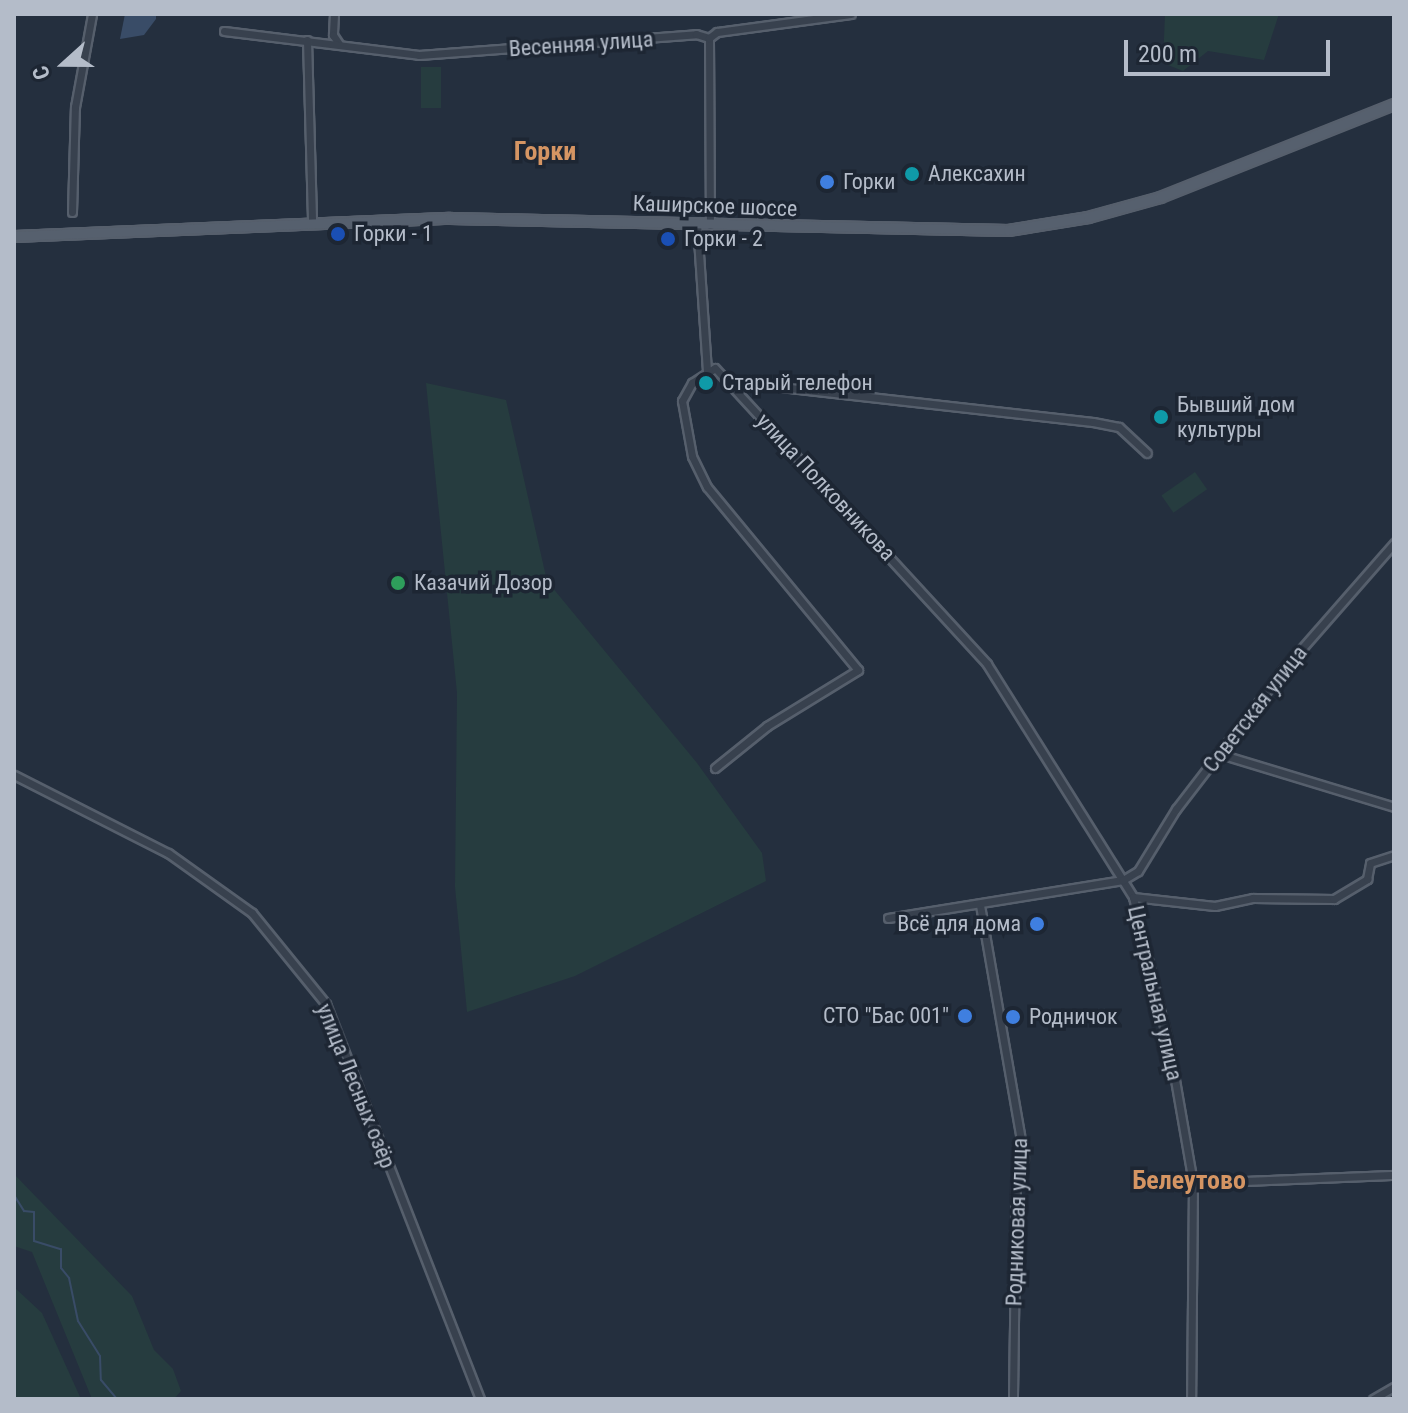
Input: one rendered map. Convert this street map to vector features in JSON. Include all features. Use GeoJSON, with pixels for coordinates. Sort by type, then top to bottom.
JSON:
{"type":"FeatureCollection","features":[{"type":"Feature","properties":{"kind":"main road","name":"Каширское шоссе"},"geometry":{"type":"LineString","coordinates":[[14,236],[198,232],[312,221],[450,218],[967,231],[1047,226],[1160,197],[1394,104]]}},
{"type":"Feature","properties":{"kind":"street"},"geometry":{"type":"LineString","coordinates":[[72,212],[75,107],[92,14]]}},
{"type":"Feature","properties":{"kind":"street"},"geometry":{"type":"LineString","coordinates":[[334,14],[333,35],[339,44]]}},
{"type":"Feature","properties":{"kind":"street","name":"Весенняя улица"},"geometry":{"type":"LineString","coordinates":[[224,31],[419,55],[696,34],[709,38],[717,32],[851,14]]}},
{"type":"Feature","properties":{"kind":"street"},"geometry":{"type":"LineString","coordinates":[[709,38],[710,225]]}},
{"type":"Feature","properties":{"kind":"street"},"geometry":{"type":"LineString","coordinates":[[307,40],[312,221]]}},
{"type":"Feature","properties":{"kind":"street"},"geometry":{"type":"LineString","coordinates":[[697,224],[707,371],[692,383],[682,401],[692,456],[707,487],[858,670],[767,726],[715,768]]}},
{"type":"Feature","properties":{"kind":"street","name":"улица Полковникова"},"geometry":{"type":"LineString","coordinates":[[707,371],[715,368],[963,636]]}},
{"type":"Feature","properties":{"kind":"street"},"geometry":{"type":"LineString","coordinates":[[727,381],[1093,422],[1119,427],[1147,453]]}},
{"type":"Feature","properties":{"kind":"street","name":"Советская улица"},"geometry":{"type":"LineString","coordinates":[[1123,880],[1138,871],[1176,809],[1283,670],[1394,543]]}},
{"type":"Feature","properties":{"kind":"street","name":"Центральная улица"},"geometry":{"type":"LineString","coordinates":[[963,636],[987,664],[1027,735],[1133,897],[1170,1051],[1193,1183],[1191,1399]]}},
{"type":"Feature","properties":{"kind":"street"},"geometry":{"type":"LineString","coordinates":[[1220,754],[1394,807]]}},
{"type":"Feature","properties":{"kind":"street","name":"улица Лесных озёр"},"geometry":{"type":"LineString","coordinates":[[14,775],[168,853],[252,913],[326,1004],[480,1399]]}},
{"type":"Feature","properties":{"kind":"street"},"geometry":{"type":"LineString","coordinates":[[1133,897],[1215,906],[1253,898],[1334,899],[1367,879],[1370,863],[1394,855]]}},
{"type":"Feature","properties":{"kind":"street"},"geometry":{"type":"LineString","coordinates":[[888,918],[1123,880]]}},
{"type":"Feature","properties":{"kind":"street","name":"Родниковая улица"},"geometry":{"type":"LineString","coordinates":[[980,905],[1024,1158],[1016,1181],[1013,1399]]}},
{"type":"Feature","properties":{"kind":"street"},"geometry":{"type":"LineString","coordinates":[[1193,1183],[1394,1175]]}},
{"type":"Feature","properties":{"kind":"street"},"geometry":{"type":"LineString","coordinates":[[1373,1399],[1394,1387]]}},
{"type":"Feature","properties":{"kind":"green space"},"geometry":{"type":"Polygon","coordinates":[[[1165,14],[1279,14],[1264,60],[1208,51],[1183,71],[1163,63],[1165,14]]]}},
{"type":"Feature","properties":{"kind":"green space"},"geometry":{"type":"Polygon","coordinates":[[[421,67],[441,67],[441,108],[421,108],[421,67]]]}},
{"type":"Feature","properties":{"kind":"green space"},"geometry":{"type":"Polygon","coordinates":[[[426,383],[506,400],[547,581],[697,763],[762,853],[766,881],[575,976],[467,1012],[455,887],[457,693],[426,383]]]}},
{"type":"Feature","properties":{"kind":"green space"},"geometry":{"type":"Polygon","coordinates":[[[1195,472],[1207,489],[1173,513],[1161,496],[1195,472]]]}},
{"type":"Feature","properties":{"kind":"green space"},"geometry":{"type":"Polygon","coordinates":[[[14,1174],[132,1296],[154,1350],[173,1369],[181,1391],[174,1399],[92,1399],[32,1252],[14,1246],[14,1174]]]}},
{"type":"Feature","properties":{"kind":"green space"},"geometry":{"type":"Polygon","coordinates":[[[14,1287],[42,1313],[81,1399],[14,1399],[14,1287]]]}},
{"type":"Feature","properties":{"kind":"water"},"geometry":{"type":"Polygon","coordinates":[[[125,14],[156,14],[156,19],[144,35],[120,39],[125,14]]]}},
{"type":"Feature","properties":{"kind":"waterway"},"geometry":{"type":"LineString","coordinates":[[14,1195],[24,1211],[34,1212],[34,1241],[61,1249],[61,1268],[69,1278],[78,1321],[100,1356],[101,1380],[117,1399]]}},
{"type":"Feature","properties":{"kind":"place","name":"Алексахин"},"geometry":{"type":"Point","coordinates":[912,174]}},
{"type":"Feature","properties":{"kind":"place","name":"Горки"},"geometry":{"type":"Point","coordinates":[827,182]}},
{"type":"Feature","properties":{"kind":"place","name":"Горки - 1"},"geometry":{"type":"Point","coordinates":[338,234]}},
{"type":"Feature","properties":{"kind":"place","name":"Горки - 2"},"geometry":{"type":"Point","coordinates":[668,239]}},
{"type":"Feature","properties":{"kind":"place","name":"Старый телефон"},"geometry":{"type":"Point","coordinates":[706,383]}},
{"type":"Feature","properties":{"kind":"place","name":"Бывший дом культуры"},"geometry":{"type":"Point","coordinates":[1161,417]}},
{"type":"Feature","properties":{"kind":"place","name":"Казачий Дозор"},"geometry":{"type":"Point","coordinates":[398,583]}},
{"type":"Feature","properties":{"kind":"place","name":"Всё для дома"},"geometry":{"type":"Point","coordinates":[1037,924]}},
{"type":"Feature","properties":{"kind":"place","name":"СТО \"Бас 001\""},"geometry":{"type":"Point","coordinates":[965,1016]}},
{"type":"Feature","properties":{"kind":"place","name":"Родничок"},"geometry":{"type":"Point","coordinates":[1013,1017]}},
{"type":"Feature","properties":{"kind":"district","name":"Горки"},"geometry":{"type":"Point","coordinates":[545,152]}},
{"type":"Feature","properties":{"kind":"district","name":"Белеутово"},"geometry":{"type":"Point","coordinates":[1189,1181]}}]}
